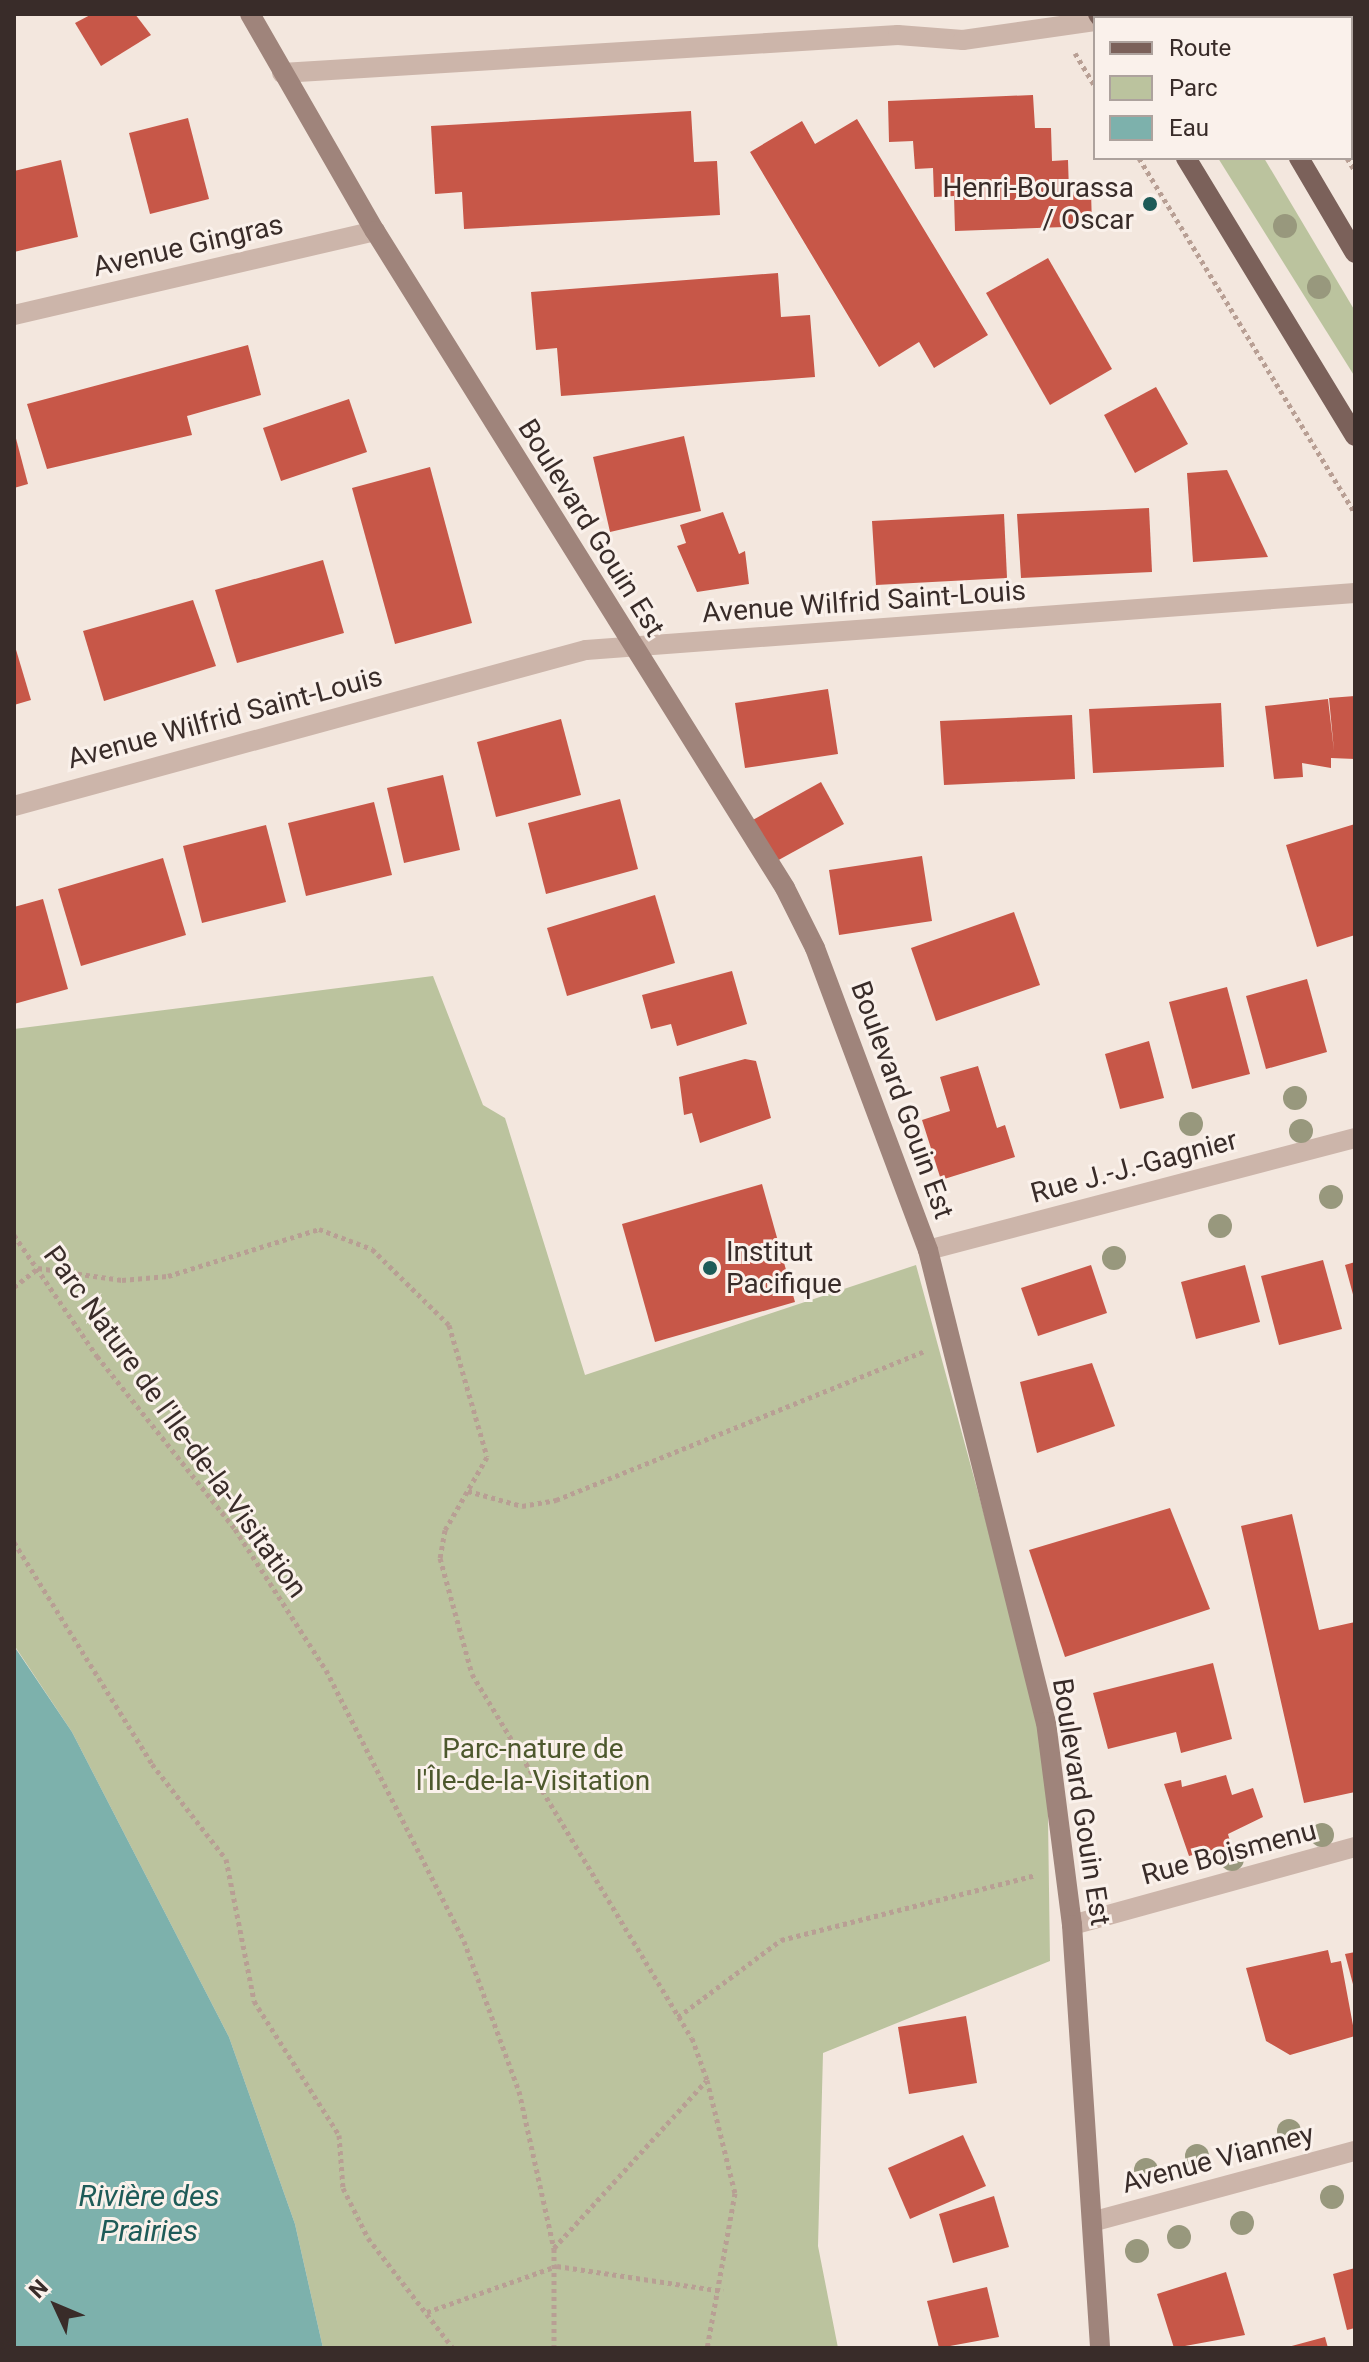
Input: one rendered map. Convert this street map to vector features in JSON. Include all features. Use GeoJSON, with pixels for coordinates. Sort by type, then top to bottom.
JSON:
{"type":"FeatureCollection","features":[{"type":"Feature","properties":{"kind":"main road"},"geometry":{"type":"LineString","coordinates":[[1187,160],[1355,436]]}},
{"type":"Feature","properties":{"kind":"main road"},"geometry":{"type":"LineString","coordinates":[[1300,160],[1355,253]]}},
{"type":"Feature","properties":{"kind":"street","name":"Boulevard Gouin Est"},"geometry":{"type":"LineString","coordinates":[[250,14],[375,231],[629,644],[746,817],[815,948],[928,1250],[1046,1722],[1072,1925],[1095,2221],[1100,2348]]}},
{"type":"Feature","properties":{"kind":"street"},"geometry":{"type":"LineString","coordinates":[[282,73],[898,35],[963,40],[1093,21]]}},
{"type":"Feature","properties":{"kind":"street","name":"Avenue Gingras"},"geometry":{"type":"LineString","coordinates":[[14,315],[375,231]]}},
{"type":"Feature","properties":{"kind":"street","name":"Avenue Wilfrid Saint-Louis"},"geometry":{"type":"LineString","coordinates":[[14,806],[566,653],[629,644],[1355,593]]}},
{"type":"Feature","properties":{"kind":"street","name":"Rue J.-J.-Gagnier"},"geometry":{"type":"LineString","coordinates":[[928,1250],[1355,1138]]}},
{"type":"Feature","properties":{"kind":"street","name":"Rue Boismenu"},"geometry":{"type":"LineString","coordinates":[[1072,1925],[1355,1847]]}},
{"type":"Feature","properties":{"kind":"street","name":"Avenue Vianney"},"geometry":{"type":"LineString","coordinates":[[1095,2221],[1355,2151]]}},
{"type":"Feature","properties":{"kind":"path"},"geometry":{"type":"LineString","coordinates":[[1079,60],[1093,83]]}},
{"type":"Feature","properties":{"kind":"path"},"geometry":{"type":"LineString","coordinates":[[1140,160],[1355,513]]}},
{"type":"Feature","properties":{"kind":"path"},"geometry":{"type":"LineString","coordinates":[[14,1287],[38,1268],[122,1280],[168,1276],[319,1229],[372,1249],[449,1325],[487,1457],[445,1530],[440,1558],[472,1674],[678,2017],[707,2080],[735,2193],[723,2291],[707,2348]]}},
{"type":"Feature","properties":{"kind":"path","name":"Parc Nature de l'Ile-de-la-Visitation"},"geometry":{"type":"LineString","coordinates":[[14,1235],[97,1356],[235,1529],[326,1670],[464,1941],[519,2091],[554,2249],[557,2266],[554,2348]]}},
{"type":"Feature","properties":{"kind":"path"},"geometry":{"type":"LineString","coordinates":[[468,1491],[522,1506],[556,1500],[950,1340]]}},
{"type":"Feature","properties":{"kind":"path"},"geometry":{"type":"LineString","coordinates":[[14,1542],[152,1764],[226,1859],[254,2001],[339,2135],[343,2188],[368,2238],[453,2348]]}},
{"type":"Feature","properties":{"kind":"path"},"geometry":{"type":"LineString","coordinates":[[678,2017],[781,1940],[1063,1868]]}},
{"type":"Feature","properties":{"kind":"path"},"geometry":{"type":"LineString","coordinates":[[554,2249],[707,2080]]}},
{"type":"Feature","properties":{"kind":"path"},"geometry":{"type":"LineString","coordinates":[[427,2312],[557,2266],[723,2291]]}},
{"type":"Feature","properties":{"kind":"green space"},"geometry":{"type":"Polygon","coordinates":[[[1219,160],[1265,160],[1355,311],[1355,377],[1219,160]]]}},
{"type":"Feature","properties":{"kind":"green space","name":"Parc-nature de l'Île-de-la-Visitation"},"geometry":{"type":"Polygon","coordinates":[[[433,976],[483,1105],[505,1118],[585,1375],[916,1265],[1047,1745],[1050,1961],[823,2053],[818,2246],[838,2348],[323,2348],[295,2224],[229,2037],[72,1732],[14,1645],[14,1029],[433,976]]]}},
{"type":"Feature","properties":{"kind":"water","name":"Rivière des Prairies"},"geometry":{"type":"Polygon","coordinates":[[[14,1646],[72,1732],[229,2037],[295,2224],[323,2348],[14,2348],[14,1646]]]}},
{"type":"Feature","properties":{"kind":"building"},"geometry":{"type":"Polygon","coordinates":[[[92,14],[135,14],[151,35],[101,66],[75,23],[92,14]]]}},
{"type":"Feature","properties":{"kind":"building"},"geometry":{"type":"Polygon","coordinates":[[[1316,14],[1355,14],[1355,29],[1353,16],[1316,14]]]}},
{"type":"Feature","properties":{"kind":"building"},"geometry":{"type":"Polygon","coordinates":[[[1033,95],[1035,128],[1051,128],[1052,161],[1068,160],[1069,192],[1091,191],[1092,226],[955,231],[954,196],[934,197],[933,168],[915,169],[913,141],[889,142],[888,101],[1033,95]]]}},
{"type":"Feature","properties":{"kind":"building"},"geometry":{"type":"Polygon","coordinates":[[[691,111],[694,162],[717,161],[720,215],[464,229],[462,192],[435,194],[431,126],[691,111]]]}},
{"type":"Feature","properties":{"kind":"building"},"geometry":{"type":"Polygon","coordinates":[[[188,118],[209,199],[150,214],[129,133],[188,118]]]}},
{"type":"Feature","properties":{"kind":"building"},"geometry":{"type":"Polygon","coordinates":[[[857,119],[988,335],[934,368],[919,342],[879,367],[750,152],[802,121],[815,144],[857,119]]]}},
{"type":"Feature","properties":{"kind":"building"},"geometry":{"type":"Polygon","coordinates":[[[61,160],[78,237],[14,252],[14,171],[61,160]]]}},
{"type":"Feature","properties":{"kind":"building"},"geometry":{"type":"Polygon","coordinates":[[[1048,258],[1112,369],[1050,405],[986,293],[1048,258]]]}},
{"type":"Feature","properties":{"kind":"building"},"geometry":{"type":"Polygon","coordinates":[[[778,273],[781,317],[810,315],[815,377],[561,396],[557,348],[536,350],[531,292],[778,273]]]}},
{"type":"Feature","properties":{"kind":"building"},"geometry":{"type":"Polygon","coordinates":[[[248,345],[261,395],[187,416],[192,435],[47,469],[27,404],[248,345]]]}},
{"type":"Feature","properties":{"kind":"building"},"geometry":{"type":"Polygon","coordinates":[[[1156,387],[1188,444],[1135,473],[1104,415],[1156,387]]]}},
{"type":"Feature","properties":{"kind":"building"},"geometry":{"type":"Polygon","coordinates":[[[349,399],[367,452],[281,481],[263,428],[349,399]]]}},
{"type":"Feature","properties":{"kind":"building"},"geometry":{"type":"Polygon","coordinates":[[[14,431],[28,484],[14,488],[14,431]]]}},
{"type":"Feature","properties":{"kind":"building"},"geometry":{"type":"Polygon","coordinates":[[[684,436],[701,511],[610,532],[593,457],[684,436]]]}},
{"type":"Feature","properties":{"kind":"building"},"geometry":{"type":"Polygon","coordinates":[[[430,467],[472,623],[395,644],[352,488],[430,467]]]}},
{"type":"Feature","properties":{"kind":"building"},"geometry":{"type":"Polygon","coordinates":[[[1227,470],[1268,557],[1193,562],[1187,473],[1227,470]]]}},
{"type":"Feature","properties":{"kind":"building"},"geometry":{"type":"Polygon","coordinates":[[[1149,508],[1152,572],[1021,578],[1017,514],[1149,508]]]}},
{"type":"Feature","properties":{"kind":"building"},"geometry":{"type":"Polygon","coordinates":[[[723,512],[739,554],[745,551],[749,584],[697,592],[677,546],[686,543],[680,525],[723,512]]]}},
{"type":"Feature","properties":{"kind":"building"},"geometry":{"type":"Polygon","coordinates":[[[1004,514],[1007,578],[876,585],[872,521],[1004,514]]]}},
{"type":"Feature","properties":{"kind":"building"},"geometry":{"type":"Polygon","coordinates":[[[323,560],[344,633],[237,663],[215,590],[323,560]]]}},
{"type":"Feature","properties":{"kind":"building"},"geometry":{"type":"Polygon","coordinates":[[[193,600],[216,666],[104,701],[83,631],[193,600]]]}},
{"type":"Feature","properties":{"kind":"building"},"geometry":{"type":"Polygon","coordinates":[[[14,643],[31,700],[14,705],[14,643]]]}},
{"type":"Feature","properties":{"kind":"building"},"geometry":{"type":"Polygon","coordinates":[[[828,689],[838,754],[745,768],[735,703],[828,689]]]}},
{"type":"Feature","properties":{"kind":"building"},"geometry":{"type":"Polygon","coordinates":[[[1355,696],[1355,759],[1331,758],[1331,768],[1302,763],[1303,777],[1274,779],[1265,706],[1328,699],[1334,751],[1329,698],[1355,696]]]}},
{"type":"Feature","properties":{"kind":"building"},"geometry":{"type":"Polygon","coordinates":[[[1221,703],[1224,767],[1093,773],[1089,709],[1221,703]]]}},
{"type":"Feature","properties":{"kind":"building"},"geometry":{"type":"Polygon","coordinates":[[[1072,715],[1075,779],[944,785],[940,721],[1072,715]]]}},
{"type":"Feature","properties":{"kind":"building"},"geometry":{"type":"Polygon","coordinates":[[[561,719],[581,795],[496,817],[477,742],[561,719]]]}},
{"type":"Feature","properties":{"kind":"building"},"geometry":{"type":"Polygon","coordinates":[[[443,775],[460,850],[404,863],[387,788],[443,775]]]}},
{"type":"Feature","properties":{"kind":"building"},"geometry":{"type":"Polygon","coordinates":[[[821,782],[844,824],[775,862],[751,821],[821,782]]]}},
{"type":"Feature","properties":{"kind":"building"},"geometry":{"type":"Polygon","coordinates":[[[620,799],[638,869],[546,894],[528,823],[620,799]]]}},
{"type":"Feature","properties":{"kind":"building"},"geometry":{"type":"Polygon","coordinates":[[[374,802],[392,875],[306,896],[288,823],[374,802]]]}},
{"type":"Feature","properties":{"kind":"building"},"geometry":{"type":"Polygon","coordinates":[[[1355,824],[1355,935],[1317,947],[1286,845],[1355,824]]]}},
{"type":"Feature","properties":{"kind":"building"},"geometry":{"type":"Polygon","coordinates":[[[266,825],[286,902],[202,923],[183,846],[266,825]]]}},
{"type":"Feature","properties":{"kind":"building"},"geometry":{"type":"Polygon","coordinates":[[[922,856],[932,921],[839,935],[829,870],[922,856]]]}},
{"type":"Feature","properties":{"kind":"building"},"geometry":{"type":"Polygon","coordinates":[[[163,858],[186,935],[81,966],[58,889],[163,858]]]}},
{"type":"Feature","properties":{"kind":"building"},"geometry":{"type":"Polygon","coordinates":[[[655,895],[675,963],[567,996],[547,928],[655,895]]]}},
{"type":"Feature","properties":{"kind":"building"},"geometry":{"type":"Polygon","coordinates":[[[43,899],[68,989],[14,1004],[14,907],[43,899]]]}},
{"type":"Feature","properties":{"kind":"building"},"geometry":{"type":"Polygon","coordinates":[[[1014,912],[1040,985],[936,1021],[911,948],[1014,912]]]}},
{"type":"Feature","properties":{"kind":"building"},"geometry":{"type":"Polygon","coordinates":[[[732,971],[747,1024],[677,1046],[671,1024],[651,1029],[642,995],[732,971]]]}},
{"type":"Feature","properties":{"kind":"building"},"geometry":{"type":"Polygon","coordinates":[[[1307,979],[1327,1052],[1266,1069],[1246,996],[1307,979]]]}},
{"type":"Feature","properties":{"kind":"building"},"geometry":{"type":"Polygon","coordinates":[[[1227,987],[1250,1074],[1192,1089],[1169,1002],[1227,987]]]}},
{"type":"Feature","properties":{"kind":"building"},"geometry":{"type":"Polygon","coordinates":[[[1149,1041],[1164,1098],[1120,1109],[1105,1054],[1149,1041]]]}},
{"type":"Feature","properties":{"kind":"building"},"geometry":{"type":"Polygon","coordinates":[[[745,1059],[756,1061],[771,1118],[700,1143],[692,1113],[684,1115],[679,1077],[745,1059]]]}},
{"type":"Feature","properties":{"kind":"building"},"geometry":{"type":"Polygon","coordinates":[[[978,1066],[997,1128],[1005,1125],[1015,1157],[941,1180],[922,1120],[950,1111],[940,1077],[978,1066]]]}},
{"type":"Feature","properties":{"kind":"building","name":"Institut Pacifique"},"geometry":{"type":"Polygon","coordinates":[[[762,1184],[795,1302],[655,1342],[622,1224],[762,1184]]]}},
{"type":"Feature","properties":{"kind":"building"},"geometry":{"type":"Polygon","coordinates":[[[1323,1260],[1342,1329],[1279,1345],[1261,1276],[1323,1260]]]}},
{"type":"Feature","properties":{"kind":"building"},"geometry":{"type":"Polygon","coordinates":[[[1355,1262],[1355,1298],[1354,1298],[1345,1265],[1355,1262]]]}},
{"type":"Feature","properties":{"kind":"building"},"geometry":{"type":"Polygon","coordinates":[[[1091,1265],[1107,1313],[1038,1336],[1021,1288],[1091,1265]]]}},
{"type":"Feature","properties":{"kind":"building"},"geometry":{"type":"Polygon","coordinates":[[[1245,1265],[1260,1322],[1196,1339],[1181,1282],[1245,1265]]]}},
{"type":"Feature","properties":{"kind":"building"},"geometry":{"type":"Polygon","coordinates":[[[1092,1363],[1115,1426],[1037,1453],[1020,1382],[1092,1363]]]}},
{"type":"Feature","properties":{"kind":"building"},"geometry":{"type":"Polygon","coordinates":[[[1170,1508],[1210,1609],[1065,1657],[1029,1550],[1170,1508]]]}},
{"type":"Feature","properties":{"kind":"building"},"geometry":{"type":"Polygon","coordinates":[[[1292,1514],[1319,1630],[1355,1622],[1355,1792],[1304,1803],[1241,1526],[1292,1514]]]}},
{"type":"Feature","properties":{"kind":"building"},"geometry":{"type":"Polygon","coordinates":[[[1213,1663],[1232,1739],[1181,1753],[1176,1732],[1108,1749],[1093,1693],[1213,1663]]]}},
{"type":"Feature","properties":{"kind":"building"},"geometry":{"type":"Polygon","coordinates":[[[1226,1775],[1232,1795],[1253,1788],[1263,1817],[1228,1834],[1231,1845],[1189,1856],[1164,1784],[1181,1780],[1182,1787],[1226,1775]]]}},
{"type":"Feature","properties":{"kind":"building"},"geometry":{"type":"Polygon","coordinates":[[[1328,1950],[1331,1963],[1341,1961],[1355,2036],[1290,2055],[1266,2041],[1246,1968],[1328,1950]]]}},
{"type":"Feature","properties":{"kind":"building"},"geometry":{"type":"Polygon","coordinates":[[[1355,1952],[1355,1988],[1354,1988],[1345,1954],[1355,1952]]]}},
{"type":"Feature","properties":{"kind":"building"},"geometry":{"type":"Polygon","coordinates":[[[966,2016],[977,2083],[909,2094],[898,2027],[966,2016]]]}},
{"type":"Feature","properties":{"kind":"building"},"geometry":{"type":"Polygon","coordinates":[[[963,2135],[986,2186],[910,2219],[888,2168],[963,2135]]]}},
{"type":"Feature","properties":{"kind":"building"},"geometry":{"type":"Polygon","coordinates":[[[994,2196],[1009,2247],[953,2263],[939,2214],[994,2196]]]}},
{"type":"Feature","properties":{"kind":"building"},"geometry":{"type":"Polygon","coordinates":[[[1355,2268],[1355,2328],[1347,2330],[1333,2274],[1355,2268]]]}},
{"type":"Feature","properties":{"kind":"building"},"geometry":{"type":"Polygon","coordinates":[[[1226,2272],[1245,2335],[1174,2348],[1157,2294],[1226,2272]]]}},
{"type":"Feature","properties":{"kind":"building"},"geometry":{"type":"Polygon","coordinates":[[[987,2287],[999,2337],[939,2348],[927,2301],[987,2287]]]}},
{"type":"Feature","properties":{"kind":"building"},"geometry":{"type":"Polygon","coordinates":[[[1325,2337],[1328,2348],[1288,2348],[1288,2347],[1325,2337]]]}},
{"type":"Feature","properties":{"kind":"place","name":"Henri-Bourassa / Oscar"},"geometry":{"type":"Point","coordinates":[1150,204]}},
{"type":"Feature","properties":{"kind":"place","name":"Institut Pacifique"},"geometry":{"type":"Point","coordinates":[710,1268]}}]}
